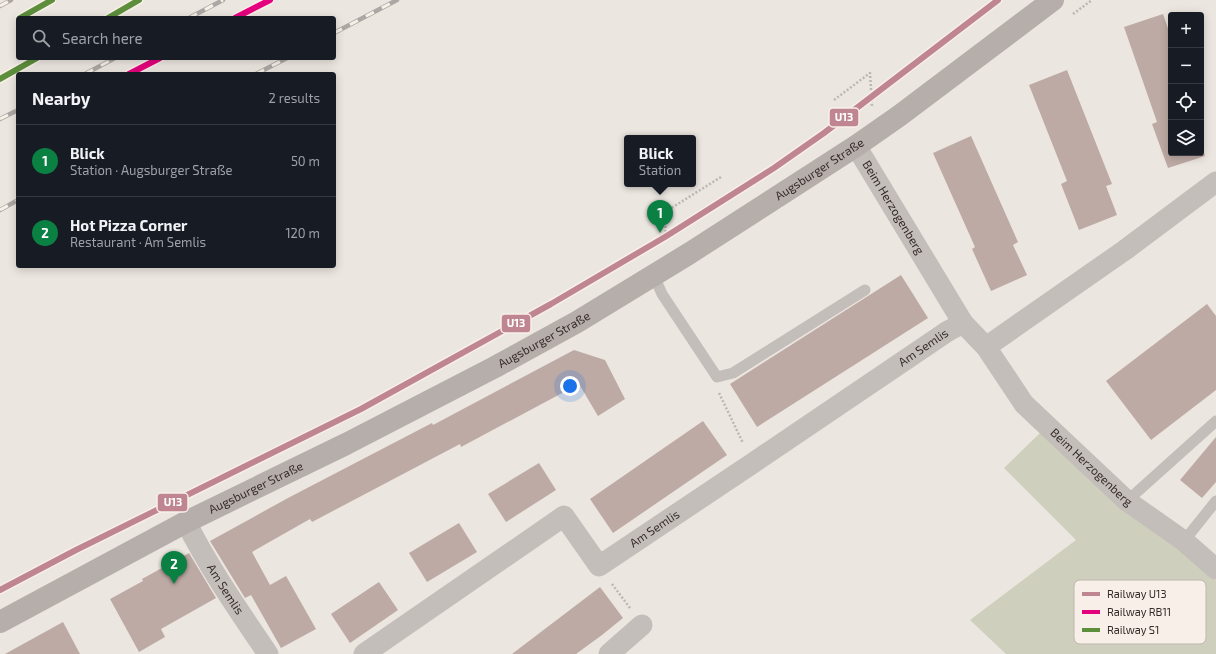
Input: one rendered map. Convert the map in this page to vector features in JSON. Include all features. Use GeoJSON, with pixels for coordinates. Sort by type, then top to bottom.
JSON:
{"type":"FeatureCollection","features":[{"type":"Feature","properties":{"kind":"main road","name":"Augsburger Straße"},"geometry":{"type":"LineString","coordinates":[[0,622],[186,522],[346,444],[495,367],[577,322],[654,276],[856,146],[899,116],[1053,0]]}},
{"type":"Feature","properties":{"kind":"street","name":"Beim Herzogenberg"},"geometry":{"type":"LineString","coordinates":[[856,146],[963,323],[986,347],[1024,404],[1127,501],[1184,541],[1216,568]]}},
{"type":"Feature","properties":{"kind":"street"},"geometry":{"type":"LineString","coordinates":[[986,347],[1125,250],[1216,182]]}},
{"type":"Feature","properties":{"kind":"street","name":"Am Semlis"},"geometry":{"type":"LineString","coordinates":[[599,566],[753,464],[948,331],[963,323]]}},
{"type":"Feature","properties":{"kind":"street"},"geometry":{"type":"LineString","coordinates":[[364,654],[564,516],[599,566]]}},
{"type":"Feature","properties":{"kind":"street","name":"Am Semlis"},"geometry":{"type":"LineString","coordinates":[[186,522],[233,603],[268,654]]}},
{"type":"Feature","properties":{"kind":"street"},"geometry":{"type":"LineString","coordinates":[[609,654],[642,625]]}},
{"type":"Feature","properties":{"kind":"lane"},"geometry":{"type":"LineString","coordinates":[[654,276],[662,294],[717,377],[733,373],[865,290]]}},
{"type":"Feature","properties":{"kind":"lane"},"geometry":{"type":"LineString","coordinates":[[1127,501],[1216,421]]}},
{"type":"Feature","properties":{"kind":"lane"},"geometry":{"type":"LineString","coordinates":[[1184,541],[1216,501]]}},
{"type":"Feature","properties":{"kind":"path"},"geometry":{"type":"LineString","coordinates":[[834,100],[870,73],[872,109],[887,100],[899,116]]}},
{"type":"Feature","properties":{"kind":"path"},"geometry":{"type":"LineString","coordinates":[[666,243],[665,212],[721,177]]}},
{"type":"Feature","properties":{"kind":"path"},"geometry":{"type":"LineString","coordinates":[[717,377],[720,395],[753,464]]}},
{"type":"Feature","properties":{"kind":"path"},"geometry":{"type":"LineString","coordinates":[[599,566],[642,625]]}},
{"type":"Feature","properties":{"kind":"green space"},"geometry":{"type":"Polygon","coordinates":[[[1041,432],[1216,580],[1216,654],[1006,654],[970,620],[1076,540],[1004,468],[1041,432]]]}},
{"type":"Feature","properties":{"kind":"building"},"geometry":{"type":"Polygon","coordinates":[[[1163,14],[1168,28],[1168,156],[1204,156],[1204,153],[1205,156],[1168,168],[1152,124],[1157,122],[1124,27],[1163,14]]]}},
{"type":"Feature","properties":{"kind":"building"},"geometry":{"type":"Polygon","coordinates":[[[1067,70],[1112,184],[1106,186],[1117,215],[1079,230],[1061,184],[1067,181],[1029,85],[1067,70]]]}},
{"type":"Feature","properties":{"kind":"building"},"geometry":{"type":"Polygon","coordinates":[[[971,136],[1018,242],[1013,245],[1027,275],[991,291],[972,249],[975,247],[933,153],[971,136]]]}},
{"type":"Feature","properties":{"kind":"building"},"geometry":{"type":"Polygon","coordinates":[[[901,275],[928,318],[757,427],[730,384],[901,275]]]}},
{"type":"Feature","properties":{"kind":"building"},"geometry":{"type":"Polygon","coordinates":[[[1207,304],[1216,316],[1216,390],[1151,440],[1106,381],[1207,304]]]}},
{"type":"Feature","properties":{"kind":"building"},"geometry":{"type":"Polygon","coordinates":[[[574,350],[605,360],[625,399],[598,416],[579,384],[461,447],[460,444],[312,522],[310,519],[252,552],[270,585],[286,576],[316,629],[281,648],[251,595],[245,598],[210,541],[288,498],[432,423],[433,425],[574,350]]]}},
{"type":"Feature","properties":{"kind":"building"},"geometry":{"type":"Polygon","coordinates":[[[703,421],[727,455],[613,533],[590,499],[703,421]]]}},
{"type":"Feature","properties":{"kind":"building"},"geometry":{"type":"Polygon","coordinates":[[[1216,437],[1216,482],[1202,498],[1180,480],[1216,437]]]}},
{"type":"Feature","properties":{"kind":"building"},"geometry":{"type":"Polygon","coordinates":[[[539,463],[556,490],[506,522],[488,494],[539,463]]]}},
{"type":"Feature","properties":{"kind":"building"},"geometry":{"type":"Polygon","coordinates":[[[459,523],[477,552],[427,582],[409,553],[459,523]]]}},
{"type":"Feature","properties":{"kind":"building"},"geometry":{"type":"Polygon","coordinates":[[[189,553],[216,598],[161,629],[165,637],[139,652],[110,599],[189,553]]]}},
{"type":"Feature","properties":{"kind":"building"},"geometry":{"type":"Polygon","coordinates":[[[379,582],[398,610],[350,643],[331,614],[379,582]]]}},
{"type":"Feature","properties":{"kind":"building"},"geometry":{"type":"Polygon","coordinates":[[[600,587],[623,618],[602,635],[576,654],[512,654],[600,587]]]}},
{"type":"Feature","properties":{"kind":"building"},"geometry":{"type":"Polygon","coordinates":[[[63,622],[80,654],[5,654],[63,622]]]}},
{"type":"Feature","properties":{"kind":"railway"},"geometry":{"type":"LineString","coordinates":[[0,6],[11,0]]}},
{"type":"Feature","properties":{"kind":"railway"},"geometry":{"type":"LineString","coordinates":[[193,16],[223,0]]}},
{"type":"Feature","properties":{"kind":"railway"},"geometry":{"type":"LineString","coordinates":[[336,32],[397,0]]}},
{"type":"Feature","properties":{"kind":"railway"},"geometry":{"type":"LineString","coordinates":[[89,72],[111,60]]}},
{"type":"Feature","properties":{"kind":"railway"},"geometry":{"type":"LineString","coordinates":[[260,72],[283,60]]}},
{"type":"Feature","properties":{"kind":"railway"},"geometry":{"type":"LineString","coordinates":[[0,119],[16,111]]}},
{"type":"Feature","properties":{"kind":"railway"},"geometry":{"type":"LineString","coordinates":[[0,210],[16,201]]}},
{"type":"Feature","properties":{"kind":"rail line","name":"S1"},"geometry":{"type":"LineString","coordinates":[[24,16],[52,0]]}},
{"type":"Feature","properties":{"kind":"rail line","name":"S1"},"geometry":{"type":"LineString","coordinates":[[111,16],[139,0]]}},
{"type":"Feature","properties":{"kind":"rail line","name":"RB11"},"geometry":{"type":"LineString","coordinates":[[239,16],[270,0]]}},
{"type":"Feature","properties":{"kind":"rail line","name":"U13"},"geometry":{"type":"LineString","coordinates":[[0,590],[76,550],[361,409],[551,304],[665,237],[774,168],[824,133],[998,0]]}},
{"type":"Feature","properties":{"kind":"rail line","name":"S1"},"geometry":{"type":"LineString","coordinates":[[0,79],[33,60]]}},
{"type":"Feature","properties":{"kind":"rail line","name":"RB11"},"geometry":{"type":"LineString","coordinates":[[133,72],[156,60]]}},
{"type":"Feature","properties":{"kind":"place","name":"Blick"},"geometry":{"type":"Point","coordinates":[660,233]}},
{"type":"Feature","properties":{"kind":"place","name":"Hot Pizza Corner"},"geometry":{"type":"Point","coordinates":[174,584]}}]}
